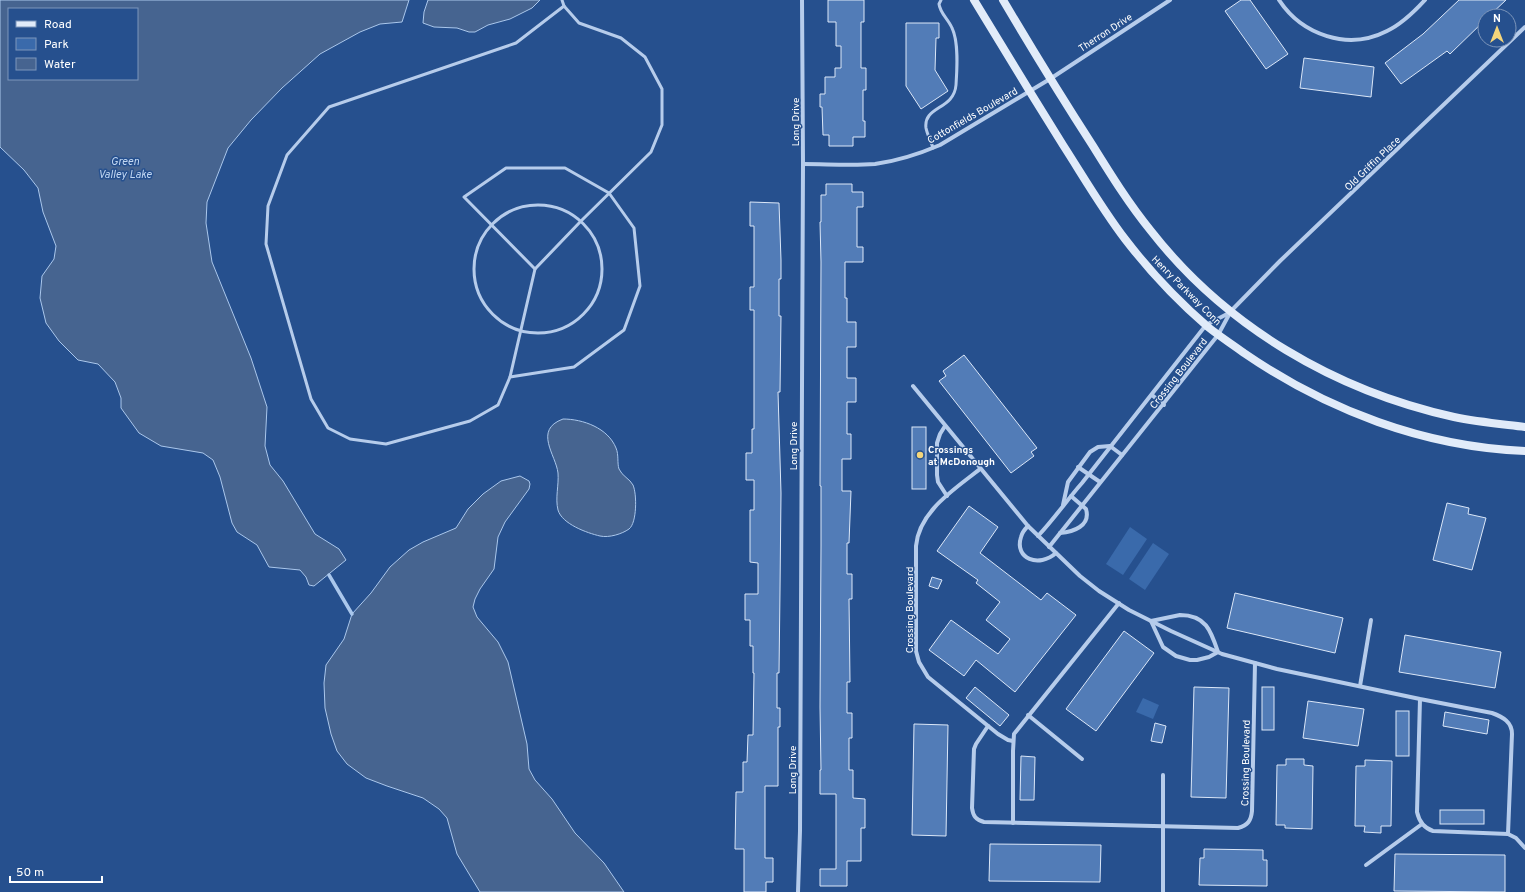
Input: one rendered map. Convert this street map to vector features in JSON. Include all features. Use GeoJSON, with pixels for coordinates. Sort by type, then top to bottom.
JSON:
{"type":"FeatureCollection","features":[{"type":"Feature","properties":{"kind":"street","name":"Long Drive"},"geometry":{"type":"LineString","coordinates":[[798,892],[800,831],[803,164],[802,0]]}},
{"type":"Feature","properties":{"kind":"street","name":"Henry Parkway Conn"},"geometry":{"type":"LineString","coordinates":[[974,0],[1099,202],[1126,240],[1154,273],[1218,335],[1263,366],[1300,388],[1358,415],[1439,440],[1468,446],[1525,451]]}},
{"type":"Feature","properties":{"kind":"street","name":"Henry Parkway Conn"},"geometry":{"type":"LineString","coordinates":[[1003,0],[1050,79],[1123,193],[1151,232],[1181,266],[1212,296],[1279,347],[1308,364],[1350,384],[1433,412],[1479,422],[1525,427]]}},
{"type":"Feature","properties":{"kind":"street","name":"Therron Drive"},"geometry":{"type":"LineString","coordinates":[[1050,79],[1170,0]]}},
{"type":"Feature","properties":{"kind":"street"},"geometry":{"type":"LineString","coordinates":[[1279,0],[1293,18],[1311,30],[1332,38],[1353,40],[1367,38],[1387,32],[1403,21],[1425,0]]}},
{"type":"Feature","properties":{"kind":"street","name":"Old Griffin Place"},"geometry":{"type":"LineString","coordinates":[[1231,311],[1280,261],[1525,27]]}},
{"type":"Feature","properties":{"kind":"street","name":"Cottonfields Boulevard"},"geometry":{"type":"LineString","coordinates":[[803,164],[876,164],[897,160],[934,148],[1050,79]]}},
{"type":"Feature","properties":{"kind":"street","name":"Crossing Boulevard"},"geometry":{"type":"LineString","coordinates":[[1038,536],[1056,516],[1206,325],[1231,311]]}},
{"type":"Feature","properties":{"kind":"street","name":"Crossing Boulevard"},"geometry":{"type":"LineString","coordinates":[[1049,547],[1100,482],[1164,405],[1218,335],[1231,311]]}},
{"type":"Feature","properties":{"kind":"street"},"geometry":{"type":"LineString","coordinates":[[913,386],[1028,526],[1080,576],[1119,603],[1171,631],[1218,652],[1255,663],[1492,713],[1509,723],[1512,734],[1508,834]]}},
{"type":"Feature","properties":{"kind":"street"},"geometry":{"type":"LineString","coordinates":[[1152,395],[1164,405]]}},
{"type":"Feature","properties":{"kind":"street"},"geometry":{"type":"LineString","coordinates":[[945,426],[937,443],[936,475],[938,482],[947,496]]}},
{"type":"Feature","properties":{"kind":"street"},"geometry":{"type":"LineString","coordinates":[[1110,446],[1122,455]]}},
{"type":"Feature","properties":{"kind":"street","name":"Crossing Boulevard"},"geometry":{"type":"LineString","coordinates":[[1063,506],[1068,482],[1078,467],[1093,450],[1098,447],[1110,446]]}},
{"type":"Feature","properties":{"kind":"street"},"geometry":{"type":"LineString","coordinates":[[1078,467],[1100,482]]}},
{"type":"Feature","properties":{"kind":"street","name":"Crossing Boulevard"},"geometry":{"type":"LineString","coordinates":[[980,469],[947,496],[927,517],[918,533],[916,546],[917,658],[928,677],[1001,737],[1013,741]]}},
{"type":"Feature","properties":{"kind":"street"},"geometry":{"type":"LineString","coordinates":[[1060,533],[1072,532],[1082,526],[1086,521],[1086,509],[1071,496]]}},
{"type":"Feature","properties":{"kind":"street"},"geometry":{"type":"LineString","coordinates":[[1028,526],[1023,533],[1020,542],[1021,550],[1024,554],[1032,560],[1041,561],[1047,560],[1056,552]]}},
{"type":"Feature","properties":{"kind":"street"},"geometry":{"type":"LineString","coordinates":[[1013,823],[1014,734],[1119,603]]}},
{"type":"Feature","properties":{"kind":"street"},"geometry":{"type":"LineString","coordinates":[[1151,621],[1180,615],[1196,618],[1205,623],[1209,628],[1218,652]]}},
{"type":"Feature","properties":{"kind":"street"},"geometry":{"type":"LineString","coordinates":[[1360,686],[1371,620]]}},
{"type":"Feature","properties":{"kind":"street"},"geometry":{"type":"LineString","coordinates":[[1151,621],[1163,647],[1176,656],[1190,660],[1197,660],[1209,657],[1218,652]]}},
{"type":"Feature","properties":{"kind":"street","name":"Crossing Boulevard"},"geometry":{"type":"LineString","coordinates":[[988,726],[978,739],[974,750],[972,802],[973,811],[978,821],[1233,829],[1243,827],[1250,820],[1252,811],[1255,663]]}},
{"type":"Feature","properties":{"kind":"street"},"geometry":{"type":"LineString","coordinates":[[1420,699],[1417,812],[1422,824],[1426,828],[1433,831],[1508,834],[1516,838],[1525,848]]}},
{"type":"Feature","properties":{"kind":"street"},"geometry":{"type":"LineString","coordinates":[[1028,716],[1082,759]]}},
{"type":"Feature","properties":{"kind":"street"},"geometry":{"type":"LineString","coordinates":[[1163,775],[1163,892]]}},
{"type":"Feature","properties":{"kind":"street"},"geometry":{"type":"LineString","coordinates":[[1366,865],[1422,824]]}},
{"type":"Feature","properties":{"kind":"lane"},"geometry":{"type":"LineString","coordinates":[[562,0],[564,6],[579,23],[621,38],[645,57],[662,89],[662,125],[651,152],[581,220],[535,269],[510,377],[498,405],[470,421],[386,444],[350,440],[328,428],[311,399],[266,244],[268,206],[287,155],[329,107],[516,42],[564,6]]}},
{"type":"Feature","properties":{"kind":"lane"},"geometry":{"type":"LineString","coordinates":[[934,148],[926,127],[928,117],[933,111],[949,101],[954,95],[956,87],[955,36],[952,28],[940,10],[939,4],[941,0]]}},
{"type":"Feature","properties":{"kind":"lane"},"geometry":{"type":"LineString","coordinates":[[510,377],[574,367],[624,330],[640,286],[634,228],[610,193],[565,168],[506,168],[464,197],[535,269]]}},
{"type":"Feature","properties":{"kind":"lane"},"geometry":{"type":"LineString","coordinates":[[530,204],[552,205],[573,214],[581,220],[589,229],[600,249],[603,271],[598,293],[588,310],[572,324],[553,332],[532,333],[512,328],[494,317],[481,301],[474,281],[473,261],[479,241],[490,224],[508,210],[530,204]]}},
{"type":"Feature","properties":{"kind":"green space"},"geometry":{"type":"Polygon","coordinates":[[[1130,527],[1147,539],[1123,575],[1106,564],[1130,527]]]}},
{"type":"Feature","properties":{"kind":"green space"},"geometry":{"type":"Polygon","coordinates":[[[1153,543],[1169,554],[1145,590],[1129,579],[1153,543]]]}},
{"type":"Feature","properties":{"kind":"green space"},"geometry":{"type":"Polygon","coordinates":[[[1143,698],[1159,705],[1153,719],[1136,712],[1143,698]]]}},
{"type":"Feature","properties":{"kind":"water","name":"Green Valley Lake"},"geometry":{"type":"Polygon","coordinates":[[[0,0],[409,0],[402,22],[380,24],[360,32],[320,54],[282,88],[251,120],[228,148],[207,202],[206,223],[212,262],[251,358],[267,407],[265,446],[270,465],[283,481],[315,534],[339,549],[346,560],[314,586],[309,585],[306,577],[300,570],[269,567],[257,545],[237,532],[232,523],[220,477],[213,460],[203,453],[161,446],[139,433],[121,408],[121,398],[115,382],[98,364],[78,360],[59,341],[46,323],[40,298],[42,276],[54,259],[56,246],[43,212],[38,188],[24,170],[0,147],[0,0]]]}},
{"type":"Feature","properties":{"kind":"water"},"geometry":{"type":"Polygon","coordinates":[[[428,0],[540,0],[532,8],[510,19],[488,25],[475,32],[469,32],[457,28],[434,27],[423,23],[424,12],[428,0]]]}},
{"type":"Feature","properties":{"kind":"water"},"geometry":{"type":"Polygon","coordinates":[[[563,419],[571,419],[594,426],[607,435],[616,448],[619,469],[633,485],[635,495],[636,508],[634,521],[632,526],[626,531],[611,536],[600,536],[589,533],[570,524],[560,515],[557,501],[558,473],[548,443],[548,436],[549,430],[554,424],[563,419]]]}},
{"type":"Feature","properties":{"kind":"water"},"geometry":{"type":"Polygon","coordinates":[[[520,476],[529,481],[529,489],[505,522],[498,537],[494,569],[480,589],[473,607],[477,617],[498,642],[508,662],[527,744],[529,769],[535,780],[552,799],[575,833],[604,863],[624,892],[480,892],[457,854],[447,818],[439,809],[423,798],[366,778],[347,764],[337,751],[331,734],[325,708],[324,683],[326,665],[344,639],[352,614],[371,593],[390,567],[409,550],[423,542],[456,528],[468,509],[483,494],[501,481],[520,476]]]}},
{"type":"Feature","properties":{"kind":"building"},"geometry":{"type":"Polygon","coordinates":[[[828,0],[864,0],[864,22],[861,22],[861,68],[866,68],[866,90],[863,90],[863,121],[865,121],[865,137],[853,137],[853,146],[829,146],[829,135],[823,135],[820,94],[825,94],[825,77],[835,77],[835,68],[841,68],[841,46],[836,46],[836,22],[828,22],[828,0]]]}},
{"type":"Feature","properties":{"kind":"building"},"geometry":{"type":"Polygon","coordinates":[[[1241,0],[1250,0],[1288,54],[1266,69],[1225,11],[1241,0]]]}},
{"type":"Feature","properties":{"kind":"building"},"geometry":{"type":"Polygon","coordinates":[[[1459,0],[1506,0],[1498,8],[1477,8],[1477,28],[1450,54],[1447,51],[1401,84],[1385,63],[1423,34],[1459,0]]]}},
{"type":"Feature","properties":{"kind":"building"},"geometry":{"type":"Polygon","coordinates":[[[906,23],[939,23],[939,38],[936,38],[935,70],[948,91],[921,109],[906,86],[906,23]]]}},
{"type":"Feature","properties":{"kind":"building"},"geometry":{"type":"Polygon","coordinates":[[[1304,58],[1374,67],[1371,97],[1300,88],[1304,58]]]}},
{"type":"Feature","properties":{"kind":"building"},"geometry":{"type":"Polygon","coordinates":[[[826,184],[852,184],[852,192],[863,192],[863,207],[857,207],[857,247],[863,247],[863,262],[845,262],[847,322],[856,322],[856,347],[847,347],[847,378],[856,378],[856,402],[847,402],[847,434],[851,434],[851,459],[842,459],[842,491],[851,491],[849,543],[847,543],[847,574],[852,574],[852,599],[849,599],[850,682],[847,682],[847,713],[852,713],[852,738],[849,738],[849,770],[853,770],[853,798],[865,799],[865,828],[861,828],[861,861],[847,861],[847,886],[820,886],[820,869],[836,869],[836,794],[820,794],[820,222],[821,195],[826,195],[826,184]]]}},
{"type":"Feature","properties":{"kind":"building"},"geometry":{"type":"Polygon","coordinates":[[[750,202],[779,203],[781,260],[781,279],[779,279],[779,316],[781,316],[780,392],[778,392],[781,493],[779,673],[777,673],[777,708],[780,708],[780,727],[778,727],[778,786],[765,786],[765,858],[773,858],[773,882],[766,882],[766,892],[744,892],[744,849],[735,849],[736,792],[743,792],[743,762],[747,762],[748,735],[753,735],[753,646],[750,646],[750,620],[745,620],[745,594],[758,594],[758,563],[750,562],[750,510],[754,510],[754,480],[746,480],[746,453],[752,453],[752,429],[754,429],[754,310],[750,310],[750,287],[754,287],[754,226],[750,226],[750,202]]]}},
{"type":"Feature","properties":{"kind":"building"},"geometry":{"type":"Polygon","coordinates":[[[964,355],[1037,448],[1031,452],[1034,456],[1011,473],[939,381],[946,376],[943,371],[964,355]]]}},
{"type":"Feature","properties":{"kind":"building"},"geometry":{"type":"Polygon","coordinates":[[[912,427],[926,427],[926,489],[912,489],[912,427]]]}},
{"type":"Feature","properties":{"kind":"building"},"geometry":{"type":"Polygon","coordinates":[[[1447,503],[1469,508],[1468,514],[1486,518],[1472,570],[1433,560],[1447,503]]]}},
{"type":"Feature","properties":{"kind":"building"},"geometry":{"type":"Polygon","coordinates":[[[969,506],[998,527],[980,553],[1041,600],[1047,593],[1076,615],[1015,692],[976,660],[964,676],[929,650],[951,620],[998,654],[1010,639],[986,620],[1000,602],[976,583],[978,580],[937,551],[969,506]]]}},
{"type":"Feature","properties":{"kind":"building"},"geometry":{"type":"Polygon","coordinates":[[[932,577],[942,580],[938,589],[929,586],[932,577]]]}},
{"type":"Feature","properties":{"kind":"building"},"geometry":{"type":"Polygon","coordinates":[[[1235,593],[1343,618],[1335,653],[1227,628],[1235,593]]]}},
{"type":"Feature","properties":{"kind":"building"},"geometry":{"type":"Polygon","coordinates":[[[1124,631],[1154,653],[1096,731],[1066,709],[1124,631]]]}},
{"type":"Feature","properties":{"kind":"building"},"geometry":{"type":"Polygon","coordinates":[[[1405,635],[1501,652],[1495,688],[1399,672],[1405,635]]]}},
{"type":"Feature","properties":{"kind":"building"},"geometry":{"type":"Polygon","coordinates":[[[975,687],[1009,715],[1000,726],[966,698],[975,687]]]}},
{"type":"Feature","properties":{"kind":"building"},"geometry":{"type":"Polygon","coordinates":[[[1194,687],[1229,688],[1226,798],[1191,797],[1194,687]]]}},
{"type":"Feature","properties":{"kind":"building"},"geometry":{"type":"Polygon","coordinates":[[[1262,687],[1274,687],[1274,730],[1262,730],[1262,687]]]}},
{"type":"Feature","properties":{"kind":"building"},"geometry":{"type":"Polygon","coordinates":[[[1308,701],[1364,709],[1358,746],[1303,738],[1308,701]]]}},
{"type":"Feature","properties":{"kind":"building"},"geometry":{"type":"Polygon","coordinates":[[[1396,711],[1409,711],[1409,756],[1396,756],[1396,711]]]}},
{"type":"Feature","properties":{"kind":"building"},"geometry":{"type":"Polygon","coordinates":[[[1445,712],[1489,720],[1487,734],[1443,726],[1445,712]]]}},
{"type":"Feature","properties":{"kind":"building"},"geometry":{"type":"Polygon","coordinates":[[[1155,723],[1166,726],[1162,743],[1151,741],[1155,723]]]}},
{"type":"Feature","properties":{"kind":"building"},"geometry":{"type":"Polygon","coordinates":[[[914,724],[948,725],[946,836],[912,835],[914,724]]]}},
{"type":"Feature","properties":{"kind":"building"},"geometry":{"type":"Polygon","coordinates":[[[1021,756],[1035,757],[1034,800],[1020,800],[1021,756]]]}},
{"type":"Feature","properties":{"kind":"building"},"geometry":{"type":"Polygon","coordinates":[[[1286,759],[1304,759],[1304,765],[1313,766],[1312,829],[1285,828],[1285,825],[1276,825],[1277,765],[1286,765],[1286,759]]]}},
{"type":"Feature","properties":{"kind":"building"},"geometry":{"type":"Polygon","coordinates":[[[1365,760],[1392,761],[1391,826],[1381,826],[1381,833],[1364,832],[1365,826],[1355,826],[1356,766],[1365,766],[1365,760]]]}},
{"type":"Feature","properties":{"kind":"building"},"geometry":{"type":"Polygon","coordinates":[[[1440,810],[1484,810],[1484,824],[1440,824],[1440,810]]]}},
{"type":"Feature","properties":{"kind":"building"},"geometry":{"type":"Polygon","coordinates":[[[990,844],[1101,845],[1100,882],[989,881],[990,844]]]}},
{"type":"Feature","properties":{"kind":"building"},"geometry":{"type":"Polygon","coordinates":[[[1204,849],[1263,850],[1263,860],[1267,860],[1267,886],[1199,885],[1200,858],[1204,858],[1204,849]]]}},
{"type":"Feature","properties":{"kind":"building"},"geometry":{"type":"Polygon","coordinates":[[[1395,854],[1505,855],[1505,892],[1394,891],[1395,854]]]}},
{"type":"Feature","properties":{"kind":"waterway"},"geometry":{"type":"LineString","coordinates":[[329,575],[352,614]]}},
{"type":"Feature","properties":{"kind":"place","name":"Crossings at McDonough"},"geometry":{"type":"Point","coordinates":[920,455]}}]}
